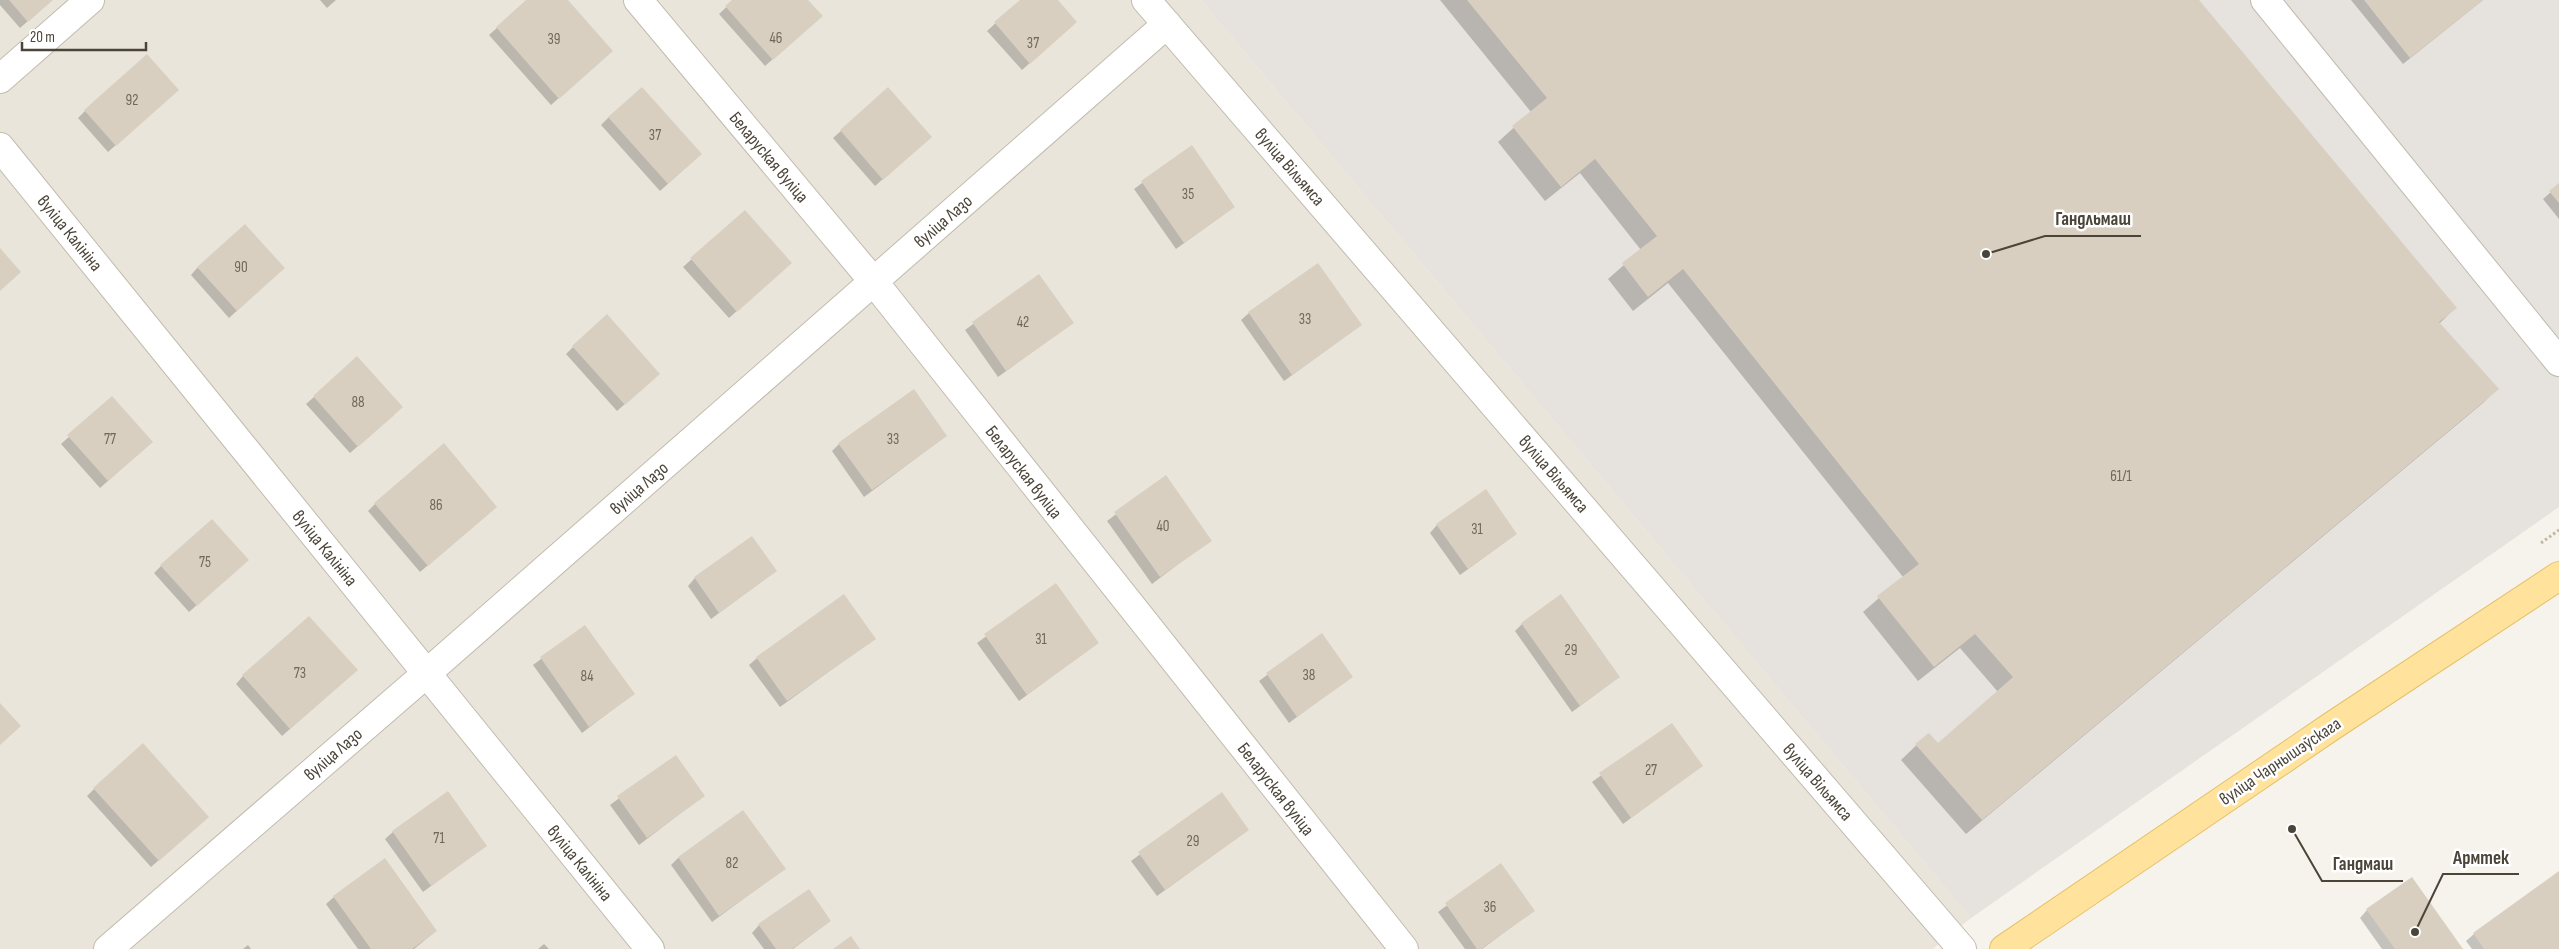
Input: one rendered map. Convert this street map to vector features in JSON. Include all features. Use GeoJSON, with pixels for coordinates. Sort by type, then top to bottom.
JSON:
{"type":"FeatureCollection","features":[{"type":"Feature","properties":{"kind":"main road","name":"вуліца Чарнышэўскага"},"geometry":{"type":"LineString","coordinates":[[2004,949],[2332,726],[2559,576]]}},
{"type":"Feature","properties":{"kind":"street"},"geometry":{"type":"LineString","coordinates":[[0,80],[90,0]]}},
{"type":"Feature","properties":{"kind":"street","name":"Беларуская вуліца"},"geometry":{"type":"LineString","coordinates":[[638,0],[874,282],[1404,949]]}},
{"type":"Feature","properties":{"kind":"street","name":"вуліца Вільямса"},"geometry":{"type":"LineString","coordinates":[[1146,0],[1962,949]]}},
{"type":"Feature","properties":{"kind":"street"},"geometry":{"type":"LineString","coordinates":[[2265,0],[2559,362]]}},
{"type":"Feature","properties":{"kind":"street","name":"вуліца Лазо"},"geometry":{"type":"LineString","coordinates":[[108,949],[427,673],[1167,24]]}},
{"type":"Feature","properties":{"kind":"street","name":"вуліца Калініна"},"geometry":{"type":"LineString","coordinates":[[0,147],[650,949]]}},
{"type":"Feature","properties":{"kind":"shaded area"},"geometry":{"type":"Polygon","coordinates":[[[0,0],[1201,0],[1971,918],[1933,949],[0,949],[0,0]]]}},
{"type":"Feature","properties":{"kind":"shaded area"},"geometry":{"type":"Polygon","coordinates":[[[1201,0],[2559,0],[2559,507],[1971,918],[1201,0]]]}},
{"type":"Feature","properties":{"kind":"building"},"geometry":{"type":"Polygon","coordinates":[[[9,0],[53,0],[28,22],[9,0]]]}},
{"type":"Feature","properties":{"kind":"building"},"geometry":{"type":"Polygon","coordinates":[[[526,0],[568,0],[613,51],[559,99],[496,27],[526,0]]]}},
{"type":"Feature","properties":{"kind":"building"},"geometry":{"type":"Polygon","coordinates":[[[732,0],[808,0],[823,16],[773,60],[725,6],[732,0]]]}},
{"type":"Feature","properties":{"kind":"building"},"geometry":{"type":"Polygon","coordinates":[[[1020,0],[1058,0],[1077,22],[1030,64],[994,22],[1020,0]]]}},
{"type":"Feature","properties":{"kind":"building"},"geometry":{"type":"Polygon","coordinates":[[[1467,0],[2199,0],[2457,308],[2439,322],[2499,389],[1982,820],[1915,744],[1929,733],[1938,743],[2013,677],[1975,634],[1934,667],[1877,596],[1919,564],[1683,269],[1648,297],[1622,263],[1657,236],[1595,159],[1561,187],[1512,126],[1547,98],[1467,0]]]}},
{"type":"Feature","properties":{"kind":"building"},"geometry":{"type":"Polygon","coordinates":[[[2364,0],[2483,0],[2410,58],[2364,0]]]}},
{"type":"Feature","properties":{"kind":"building"},"geometry":{"type":"Polygon","coordinates":[[[147,54],[179,90],[116,146],[84,110],[147,54]]]}},
{"type":"Feature","properties":{"kind":"building"},"geometry":{"type":"Polygon","coordinates":[[[642,87],[702,154],[668,184],[608,117],[642,87]]]}},
{"type":"Feature","properties":{"kind":"building"},"geometry":{"type":"Polygon","coordinates":[[[888,87],[932,137],[883,180],[840,130],[888,87]]]}},
{"type":"Feature","properties":{"kind":"building"},"geometry":{"type":"Polygon","coordinates":[[[1192,145],[1235,207],[1184,243],[1141,181],[1192,145]]]}},
{"type":"Feature","properties":{"kind":"building"},"geometry":{"type":"Polygon","coordinates":[[[2559,183],[2559,203],[2549,191],[2559,183]]]}},
{"type":"Feature","properties":{"kind":"building"},"geometry":{"type":"Polygon","coordinates":[[[745,210],[792,263],[737,312],[690,258],[745,210]]]}},
{"type":"Feature","properties":{"kind":"building"},"geometry":{"type":"Polygon","coordinates":[[[245,224],[285,268],[237,311],[197,267],[245,224]]]}},
{"type":"Feature","properties":{"kind":"building"},"geometry":{"type":"Polygon","coordinates":[[[0,248],[21,272],[0,291],[0,248]]]}},
{"type":"Feature","properties":{"kind":"building"},"geometry":{"type":"Polygon","coordinates":[[[1318,263],[1362,325],[1292,375],[1248,312],[1318,263]]]}},
{"type":"Feature","properties":{"kind":"building"},"geometry":{"type":"Polygon","coordinates":[[[1039,274],[1074,323],[1006,371],[972,322],[1039,274]]]}},
{"type":"Feature","properties":{"kind":"building"},"geometry":{"type":"Polygon","coordinates":[[[607,314],[660,374],[625,405],[572,346],[607,314]]]}},
{"type":"Feature","properties":{"kind":"building"},"geometry":{"type":"Polygon","coordinates":[[[357,356],[403,407],[358,447],[313,396],[357,356]]]}},
{"type":"Feature","properties":{"kind":"building"},"geometry":{"type":"Polygon","coordinates":[[[914,389],[947,436],[872,490],[838,443],[914,389]]]}},
{"type":"Feature","properties":{"kind":"building"},"geometry":{"type":"Polygon","coordinates":[[[112,396],[153,442],[108,481],[67,435],[112,396]]]}},
{"type":"Feature","properties":{"kind":"building"},"geometry":{"type":"Polygon","coordinates":[[[444,443],[497,507],[428,566],[374,503],[444,443]]]}},
{"type":"Feature","properties":{"kind":"building"},"geometry":{"type":"Polygon","coordinates":[[[1166,475],[1212,541],[1160,577],[1114,512],[1166,475]]]}},
{"type":"Feature","properties":{"kind":"building"},"geometry":{"type":"Polygon","coordinates":[[[1486,489],[1517,534],[1468,569],[1436,524],[1486,489]]]}},
{"type":"Feature","properties":{"kind":"building"},"geometry":{"type":"Polygon","coordinates":[[[212,519],[249,560],[197,606],[160,565],[212,519]]]}},
{"type":"Feature","properties":{"kind":"building"},"geometry":{"type":"Polygon","coordinates":[[[752,536],[777,571],[719,613],[694,577],[752,536]]]}},
{"type":"Feature","properties":{"kind":"building"},"geometry":{"type":"Polygon","coordinates":[[[1056,583],[1099,643],[1027,695],[984,634],[1056,583]]]}},
{"type":"Feature","properties":{"kind":"building"},"geometry":{"type":"Polygon","coordinates":[[[844,594],[876,639],[787,701],[756,657],[844,594]]]}},
{"type":"Feature","properties":{"kind":"building"},"geometry":{"type":"Polygon","coordinates":[[[1561,594],[1620,677],[1580,706],[1521,623],[1561,594]]]}},
{"type":"Feature","properties":{"kind":"building"},"geometry":{"type":"Polygon","coordinates":[[[309,616],[358,670],[290,729],[242,675],[309,616]]]}},
{"type":"Feature","properties":{"kind":"building"},"geometry":{"type":"Polygon","coordinates":[[[585,625],[635,694],[589,727],[540,657],[585,625]]]}},
{"type":"Feature","properties":{"kind":"building"},"geometry":{"type":"Polygon","coordinates":[[[1322,633],[1353,677],[1297,717],[1266,673],[1322,633]]]}},
{"type":"Feature","properties":{"kind":"building"},"geometry":{"type":"Polygon","coordinates":[[[0,703],[21,726],[0,745],[0,703]]]}},
{"type":"Feature","properties":{"kind":"building"},"geometry":{"type":"Polygon","coordinates":[[[1672,723],[1703,766],[1631,818],[1599,773],[1672,723]]]}},
{"type":"Feature","properties":{"kind":"building"},"geometry":{"type":"Polygon","coordinates":[[[143,743],[209,817],[159,861],[93,788],[143,743]]]}},
{"type":"Feature","properties":{"kind":"building"},"geometry":{"type":"Polygon","coordinates":[[[676,755],[705,796],[647,838],[617,796],[676,755]]]}},
{"type":"Feature","properties":{"kind":"building"},"geometry":{"type":"Polygon","coordinates":[[[448,791],[487,846],[431,886],[392,831],[448,791]]]}},
{"type":"Feature","properties":{"kind":"building"},"geometry":{"type":"Polygon","coordinates":[[[1222,792],[1249,830],[1165,890],[1138,852],[1222,792]]]}},
{"type":"Feature","properties":{"kind":"building"},"geometry":{"type":"Polygon","coordinates":[[[743,810],[786,869],[719,916],[678,857],[743,810]]]}},
{"type":"Feature","properties":{"kind":"building"},"geometry":{"type":"Polygon","coordinates":[[[385,858],[437,931],[412,949],[371,949],[333,896],[385,858]]]}},
{"type":"Feature","properties":{"kind":"building"},"geometry":{"type":"Polygon","coordinates":[[[1501,863],[1535,911],[1481,949],[1477,949],[1445,903],[1501,863]]]}},
{"type":"Feature","properties":{"kind":"building"},"geometry":{"type":"Polygon","coordinates":[[[2559,871],[2559,949],[2484,949],[2473,933],[2559,871]]]}},
{"type":"Feature","properties":{"kind":"building"},"geometry":{"type":"Polygon","coordinates":[[[2412,877],[2463,949],[2395,949],[2366,909],[2412,877]]]}},
{"type":"Feature","properties":{"kind":"building"},"geometry":{"type":"Polygon","coordinates":[[[809,889],[831,921],[792,949],[776,949],[758,924],[809,889]]]}},
{"type":"Feature","properties":{"kind":"building"},"geometry":{"type":"Polygon","coordinates":[[[851,936],[860,949],[833,949],[851,936]]]}},
{"type":"Feature","properties":{"kind":"place","name":"Гандльмаш"},"geometry":{"type":"Point","coordinates":[1986,254]}},
{"type":"Feature","properties":{"kind":"place","name":"Гандмаш"},"geometry":{"type":"Point","coordinates":[2292,829]}},
{"type":"Feature","properties":{"kind":"place","name":"Армтек"},"geometry":{"type":"Point","coordinates":[2415,932]}}]}
